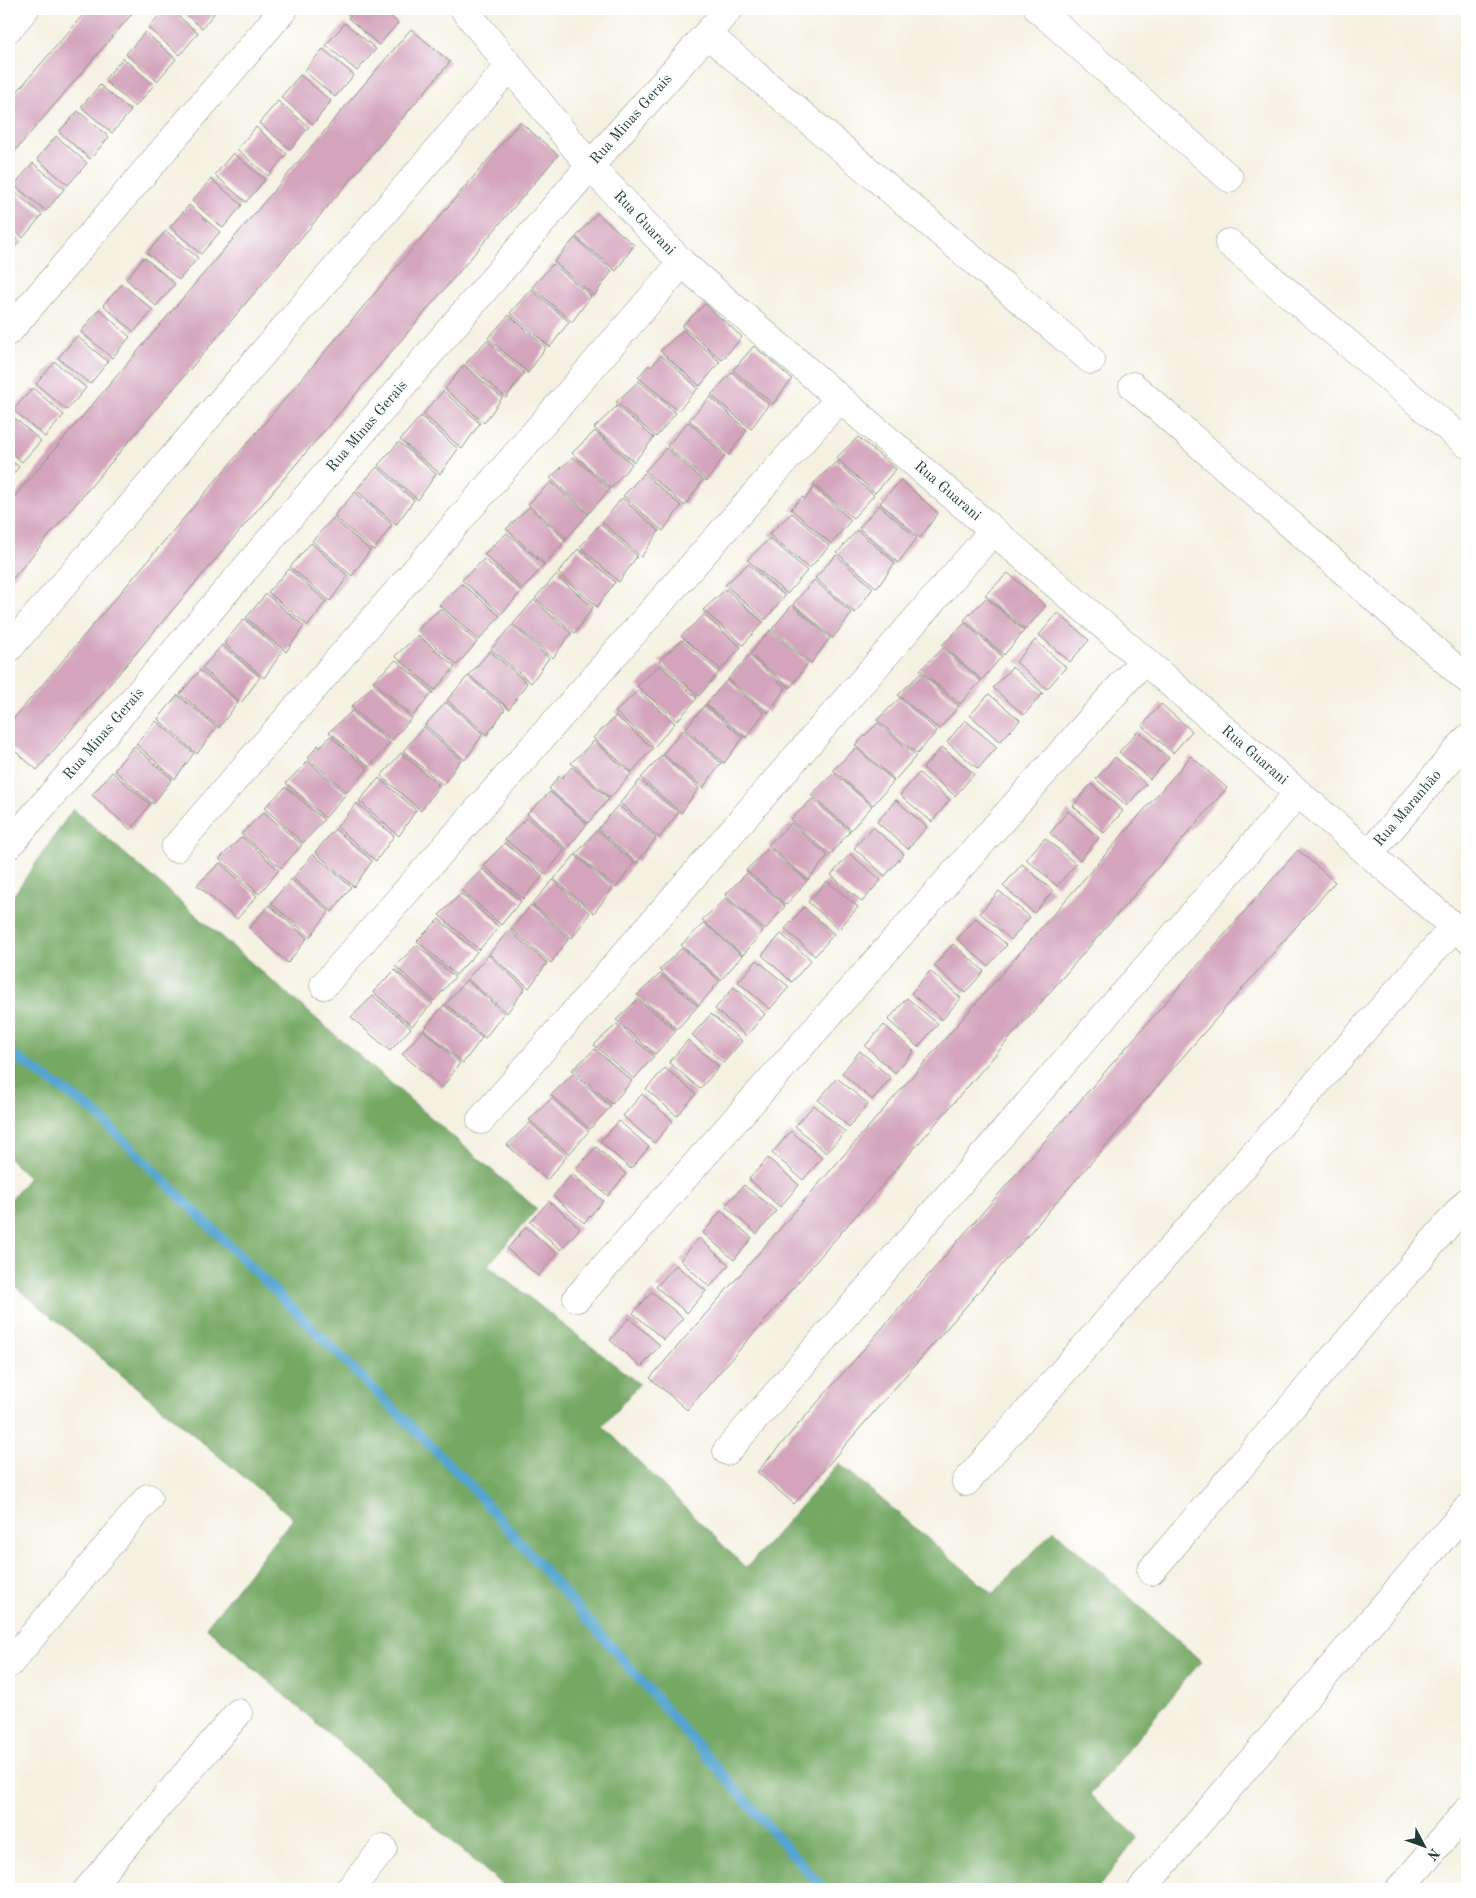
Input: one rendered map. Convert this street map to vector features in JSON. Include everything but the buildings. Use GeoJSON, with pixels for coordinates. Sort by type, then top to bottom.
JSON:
{"type":"FeatureCollection","features":[{"type":"Feature","properties":{"kind":"street"},"geometry":{"type":"LineString","coordinates":[[9,28],[25,9]]}},
{"type":"Feature","properties":{"kind":"street"},"geometry":{"type":"LineString","coordinates":[[9,331],[284,9]]}},
{"type":"Feature","properties":{"kind":"street","name":"Rua Guarani"},"geometry":{"type":"LineString","coordinates":[[464,9],[590,166],[682,263],[1460,932]]}},
{"type":"Feature","properties":{"kind":"street","name":"Rua Minas Gerais"},"geometry":{"type":"LineString","coordinates":[[9,845],[590,166],[729,9]]}},
{"type":"Feature","properties":{"kind":"street"},"geometry":{"type":"LineString","coordinates":[[1038,9],[1229,178]]}},
{"type":"Feature","properties":{"kind":"street"},"geometry":{"type":"LineString","coordinates":[[707,34],[1091,360]]}},
{"type":"Feature","properties":{"kind":"street"},"geometry":{"type":"LineString","coordinates":[[9,648],[510,66]]}},
{"type":"Feature","properties":{"kind":"street"},"geometry":{"type":"LineString","coordinates":[[1229,244],[1467,444]]}},
{"type":"Feature","properties":{"kind":"street"},"geometry":{"type":"LineString","coordinates":[[175,848],[682,263]]}},
{"type":"Feature","properties":{"kind":"street"},"geometry":{"type":"LineString","coordinates":[[1134,386],[1467,679]]}},
{"type":"Feature","properties":{"kind":"street"},"geometry":{"type":"LineString","coordinates":[[324,985],[839,399]]}},
{"type":"Feature","properties":{"kind":"street"},"geometry":{"type":"LineString","coordinates":[[481,1120],[993,531]]}},
{"type":"Feature","properties":{"kind":"street"},"geometry":{"type":"LineString","coordinates":[[577,1298],[1144,660]]}},
{"type":"Feature","properties":{"kind":"street","name":"Rua Maranhão"},"geometry":{"type":"LineString","coordinates":[[1369,854],[1467,739]]}},
{"type":"Feature","properties":{"kind":"street"},"geometry":{"type":"LineString","coordinates":[[727,1451],[1298,793]]}},
{"type":"Feature","properties":{"kind":"street"},"geometry":{"type":"LineString","coordinates":[[966,1482],[1460,932]]}},
{"type":"Feature","properties":{"kind":"street"},"geometry":{"type":"LineString","coordinates":[[1151,1570],[1467,1202]]}},
{"type":"Feature","properties":{"kind":"street"},"geometry":{"type":"LineString","coordinates":[[9,1664],[148,1498]]}},
{"type":"Feature","properties":{"kind":"street"},"geometry":{"type":"LineString","coordinates":[[1142,1889],[1467,1509]]}},
{"type":"Feature","properties":{"kind":"street"},"geometry":{"type":"LineString","coordinates":[[88,1889],[238,1713]]}},
{"type":"Feature","properties":{"kind":"street"},"geometry":{"type":"LineString","coordinates":[[1400,1889],[1467,1811]]}},
{"type":"Feature","properties":{"kind":"street"},"geometry":{"type":"LineString","coordinates":[[350,1889],[383,1849]]}},
{"type":"Feature","properties":{"kind":"green space"},"geometry":{"type":"Polygon","coordinates":[[[73,809],[537,1209],[488,1265],[639,1384],[603,1426],[746,1568],[839,1463],[993,1594],[1054,1530],[1201,1661],[1090,1795],[1138,1837],[1097,1889],[507,1889],[206,1627],[293,1518],[9,1281],[9,1202],[29,1177],[9,1158],[9,902],[73,809]]]}},
{"type":"Feature","properties":{"kind":"waterway"},"geometry":{"type":"LineString","coordinates":[[9,1052],[95,1112],[468,1483],[823,1889]]}}]}
